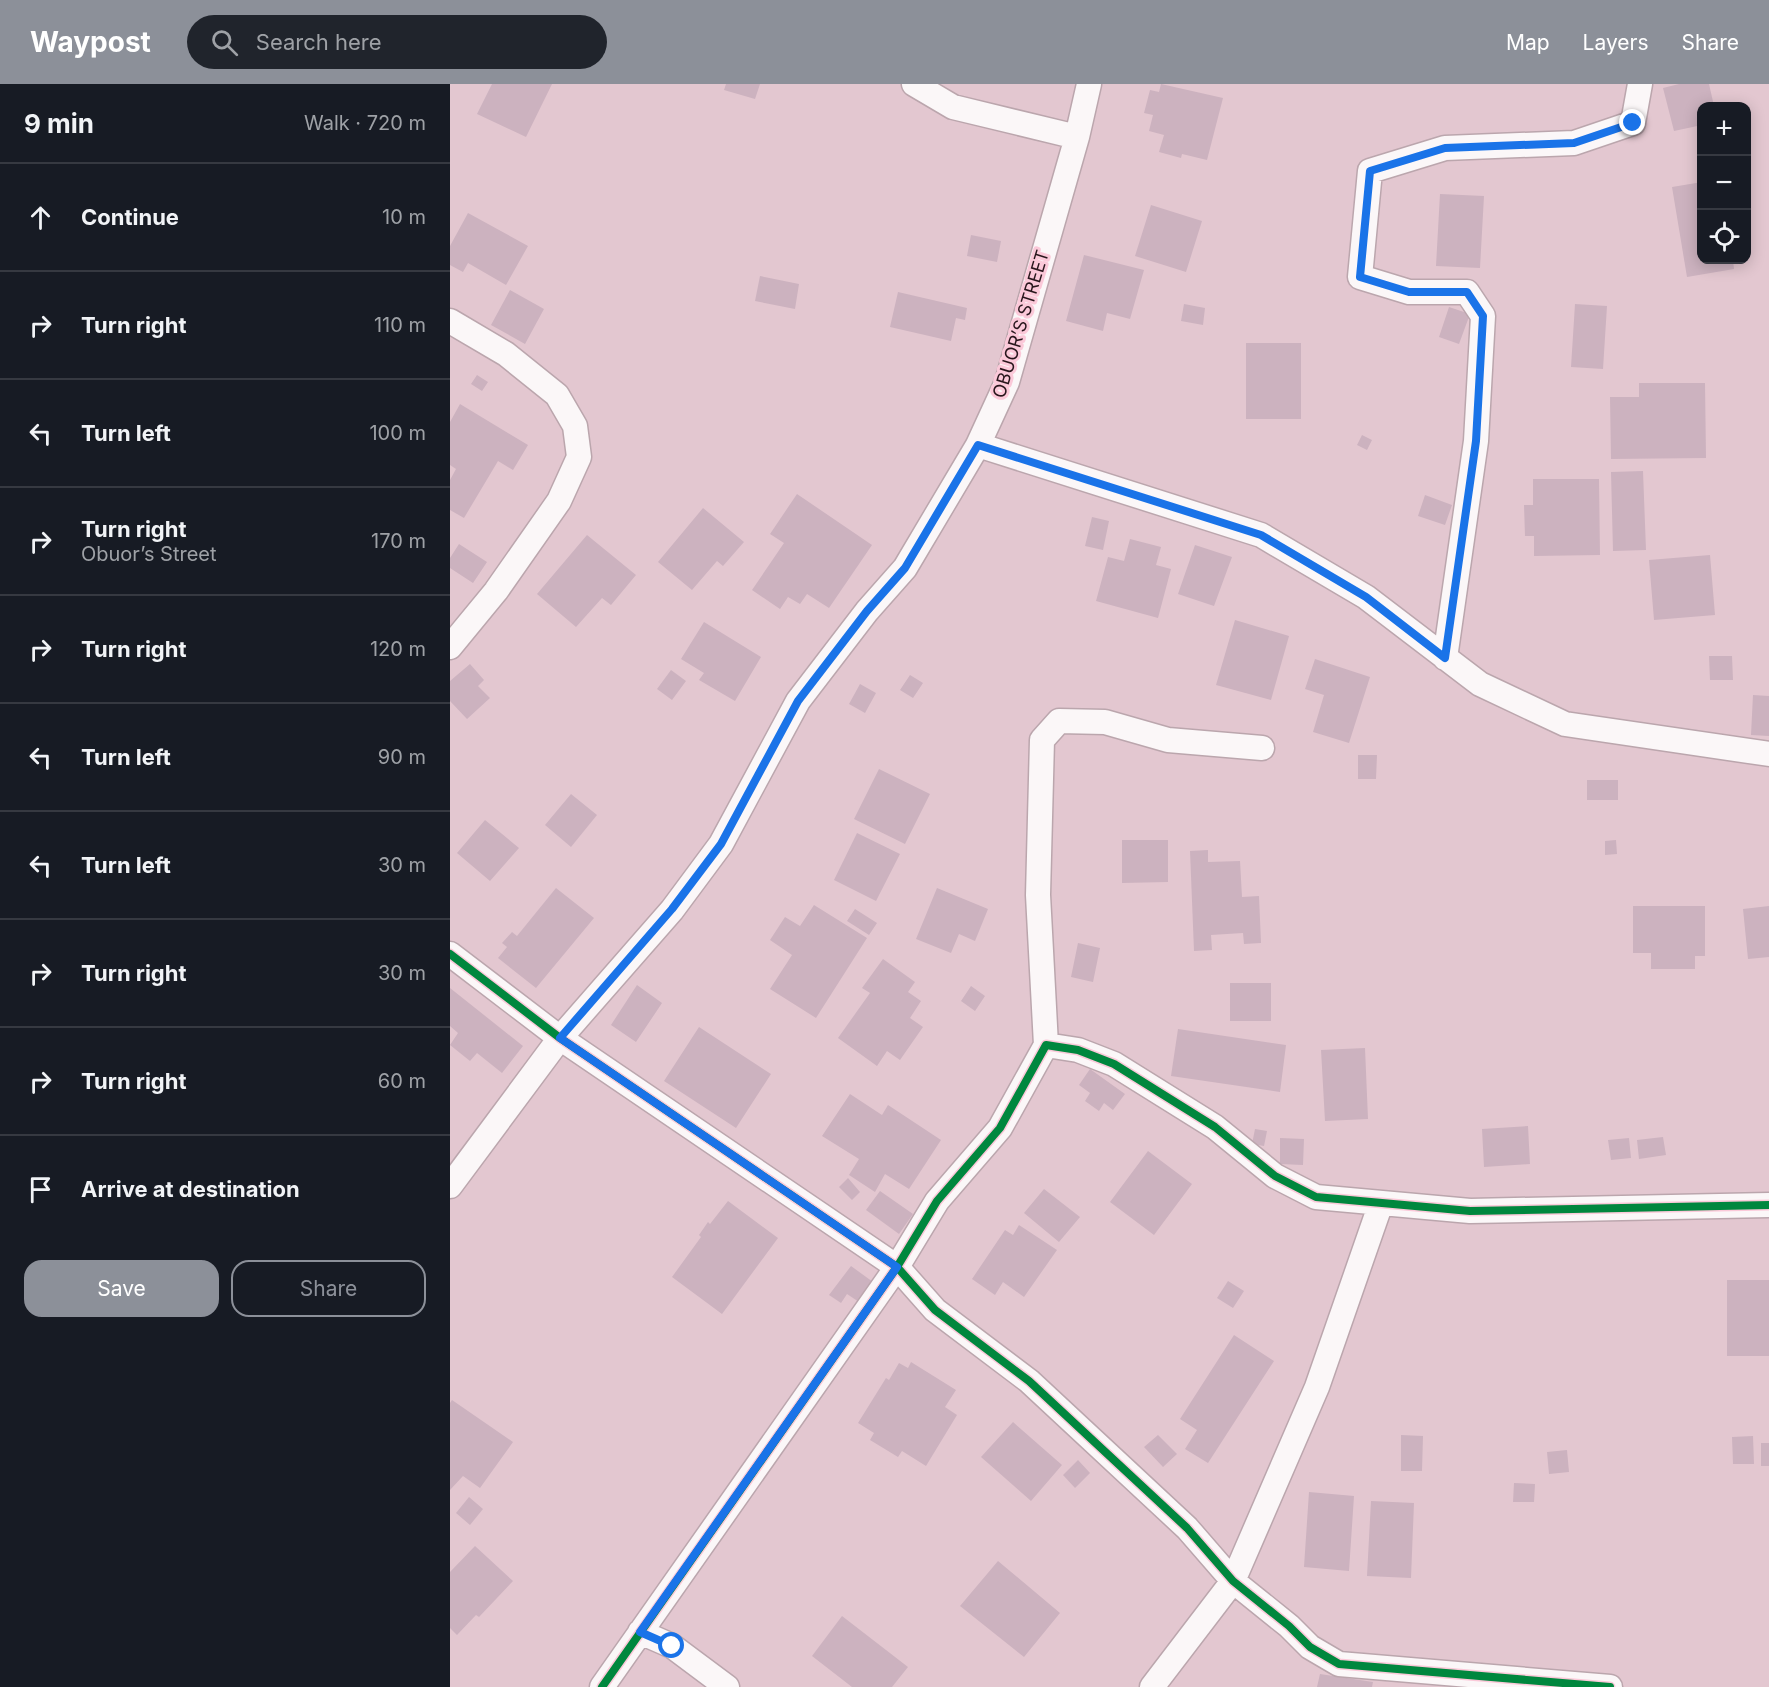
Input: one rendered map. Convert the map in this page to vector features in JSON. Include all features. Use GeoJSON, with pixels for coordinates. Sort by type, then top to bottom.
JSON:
{"type":"FeatureCollection","features":[{"type":"Feature","properties":{"kind":"street"},"geometry":{"type":"LineString","coordinates":[[914,84],[953,107],[1077,137]]}},
{"type":"Feature","properties":{"kind":"street","name":"OBUOR’S STREET"},"geometry":{"type":"LineString","coordinates":[[450,1186],[560,1038],[672,909],[721,844],[798,701],[867,611],[905,568],[978,445],[1007,382],[1077,137],[1089,84]]}},
{"type":"Feature","properties":{"kind":"street"},"geometry":{"type":"LineString","coordinates":[[1445,658],[1476,441],[1483,316],[1467,292],[1409,292],[1360,277],[1370,171],[1445,148],[1574,143],[1633,123],[1640,84]]}},
{"type":"Feature","properties":{"kind":"street"},"geometry":{"type":"LineString","coordinates":[[450,321],[506,354],[557,395],[575,426],[579,458],[559,501],[496,591],[450,647]]}},
{"type":"Feature","properties":{"kind":"street"},"geometry":{"type":"LineString","coordinates":[[978,445],[1261,535],[1366,597],[1480,684],[1565,724],[1769,754]]}},
{"type":"Feature","properties":{"kind":"street"},"geometry":{"type":"LineString","coordinates":[[602,1687],[897,1267],[937,1201],[1000,1128],[1046,1045],[1038,896],[1042,740],[1059,721],[1105,722],[1168,740],[1262,748]]}},
{"type":"Feature","properties":{"kind":"street"},"geometry":{"type":"LineString","coordinates":[[450,954],[560,1038],[897,1267],[935,1310],[1038,1389],[1187,1528],[1233,1581],[1289,1626],[1310,1647],[1339,1664],[1426,1679],[1610,1687]]}},
{"type":"Feature","properties":{"kind":"street"},"geometry":{"type":"LineString","coordinates":[[1046,1045],[1078,1050],[1114,1064],[1215,1127],[1275,1176],[1316,1197],[1470,1211],[1769,1205]]}},
{"type":"Feature","properties":{"kind":"street"},"geometry":{"type":"LineString","coordinates":[[1152,1687],[1233,1581],[1317,1387],[1381,1203]]}},
{"type":"Feature","properties":{"kind":"street"},"geometry":{"type":"LineString","coordinates":[[640,1632],[672,1646],[727,1687]]}},
{"type":"Feature","properties":{"kind":"building"},"geometry":{"type":"Polygon","coordinates":[[[492,84],[552,84],[526,137],[477,114],[492,84]]]}},
{"type":"Feature","properties":{"kind":"building"},"geometry":{"type":"Polygon","coordinates":[[[726,84],[760,84],[755,99],[724,90],[726,84]]]}},
{"type":"Feature","properties":{"kind":"building"},"geometry":{"type":"Polygon","coordinates":[[[1161,84],[1223,98],[1207,160],[1182,154],[1181,158],[1159,152],[1164,135],[1149,131],[1153,115],[1144,113],[1150,90],[1159,92],[1161,84]]]}},
{"type":"Feature","properties":{"kind":"building"},"geometry":{"type":"Polygon","coordinates":[[[1679,84],[1709,84],[1713,102],[1697,102],[1697,126],[1674,131],[1663,88],[1679,84]]]}},
{"type":"Feature","properties":{"kind":"building"},"geometry":{"type":"Polygon","coordinates":[[[1697,183],[1697,264],[1733,264],[1734,269],[1687,277],[1672,187],[1697,183]]]}},
{"type":"Feature","properties":{"kind":"building"},"geometry":{"type":"Polygon","coordinates":[[[1440,194],[1484,196],[1480,268],[1436,266],[1440,194]]]}},
{"type":"Feature","properties":{"kind":"building"},"geometry":{"type":"Polygon","coordinates":[[[1151,205],[1202,221],[1186,272],[1135,256],[1151,205]]]}},
{"type":"Feature","properties":{"kind":"building"},"geometry":{"type":"Polygon","coordinates":[[[468,213],[528,246],[506,285],[468,263],[463,272],[450,265],[450,246],[468,213]]]}},
{"type":"Feature","properties":{"kind":"building"},"geometry":{"type":"Polygon","coordinates":[[[971,235],[1001,241],[997,262],[967,256],[971,235]]]}},
{"type":"Feature","properties":{"kind":"building"},"geometry":{"type":"Polygon","coordinates":[[[1084,255],[1144,270],[1130,319],[1107,313],[1103,331],[1066,321],[1084,255]]]}},
{"type":"Feature","properties":{"kind":"building"},"geometry":{"type":"Polygon","coordinates":[[[760,276],[799,284],[795,309],[755,301],[760,276]]]}},
{"type":"Feature","properties":{"kind":"building"},"geometry":{"type":"Polygon","coordinates":[[[510,290],[544,309],[525,344],[491,325],[510,290]]]}},
{"type":"Feature","properties":{"kind":"building"},"geometry":{"type":"Polygon","coordinates":[[[898,292],[967,308],[965,320],[956,318],[951,341],[890,327],[898,292]]]}},
{"type":"Feature","properties":{"kind":"building"},"geometry":{"type":"Polygon","coordinates":[[[1184,304],[1205,308],[1203,325],[1181,321],[1184,304]]]}},
{"type":"Feature","properties":{"kind":"building"},"geometry":{"type":"Polygon","coordinates":[[[1575,304],[1607,306],[1603,369],[1571,367],[1575,304]]]}},
{"type":"Feature","properties":{"kind":"building"},"geometry":{"type":"Polygon","coordinates":[[[1449,307],[1470,314],[1459,344],[1439,337],[1449,307]]]}},
{"type":"Feature","properties":{"kind":"building"},"geometry":{"type":"Polygon","coordinates":[[[1246,343],[1301,343],[1301,419],[1246,419],[1246,343]]]}},
{"type":"Feature","properties":{"kind":"building"},"geometry":{"type":"Polygon","coordinates":[[[477,375],[488,382],[482,391],[471,384],[477,375]]]}},
{"type":"Feature","properties":{"kind":"building"},"geometry":{"type":"Polygon","coordinates":[[[1639,383],[1705,383],[1706,458],[1611,459],[1610,397],[1639,397],[1639,383]]]}},
{"type":"Feature","properties":{"kind":"building"},"geometry":{"type":"Polygon","coordinates":[[[460,404],[528,445],[513,470],[498,461],[464,518],[450,510],[450,480],[456,469],[450,465],[450,422],[460,404]]]}},
{"type":"Feature","properties":{"kind":"building"},"geometry":{"type":"Polygon","coordinates":[[[1362,435],[1372,440],[1367,450],[1357,445],[1362,435]]]}},
{"type":"Feature","properties":{"kind":"building"},"geometry":{"type":"Polygon","coordinates":[[[1643,471],[1646,550],[1613,551],[1611,472],[1643,471]]]}},
{"type":"Feature","properties":{"kind":"building"},"geometry":{"type":"Polygon","coordinates":[[[1533,479],[1599,479],[1600,555],[1534,556],[1534,536],[1525,536],[1524,505],[1533,505],[1533,479]]]}},
{"type":"Feature","properties":{"kind":"building"},"geometry":{"type":"Polygon","coordinates":[[[797,494],[872,545],[829,608],[807,594],[800,604],[788,597],[780,609],[752,590],[784,543],[770,534],[797,494]]]}},
{"type":"Feature","properties":{"kind":"building"},"geometry":{"type":"Polygon","coordinates":[[[1425,495],[1452,505],[1445,525],[1418,516],[1425,495]]]}},
{"type":"Feature","properties":{"kind":"building"},"geometry":{"type":"Polygon","coordinates":[[[703,508],[744,542],[723,566],[717,561],[692,590],[658,562],[703,508]]]}},
{"type":"Feature","properties":{"kind":"building"},"geometry":{"type":"Polygon","coordinates":[[[1092,517],[1109,521],[1103,550],[1085,546],[1092,517]]]}},
{"type":"Feature","properties":{"kind":"building"},"geometry":{"type":"Polygon","coordinates":[[[587,535],[636,575],[611,605],[602,598],[576,627],[537,594],[587,535]]]}},
{"type":"Feature","properties":{"kind":"building"},"geometry":{"type":"Polygon","coordinates":[[[1130,539],[1161,547],[1156,565],[1171,569],[1158,618],[1096,601],[1108,557],[1124,561],[1130,539]]]}},
{"type":"Feature","properties":{"kind":"building"},"geometry":{"type":"Polygon","coordinates":[[[459,544],[487,562],[473,583],[450,568],[450,558],[459,544]]]}},
{"type":"Feature","properties":{"kind":"building"},"geometry":{"type":"Polygon","coordinates":[[[1195,545],[1232,557],[1214,606],[1178,594],[1195,545]]]}},
{"type":"Feature","properties":{"kind":"building"},"geometry":{"type":"Polygon","coordinates":[[[1710,555],[1715,615],[1654,620],[1649,560],[1710,555]]]}},
{"type":"Feature","properties":{"kind":"building"},"geometry":{"type":"Polygon","coordinates":[[[1235,620],[1289,636],[1271,700],[1216,685],[1235,620]]]}},
{"type":"Feature","properties":{"kind":"building"},"geometry":{"type":"Polygon","coordinates":[[[704,622],[761,657],[735,701],[699,680],[704,673],[681,659],[704,622]]]}},
{"type":"Feature","properties":{"kind":"building"},"geometry":{"type":"Polygon","coordinates":[[[1709,656],[1732,656],[1733,680],[1710,680],[1709,656]]]}},
{"type":"Feature","properties":{"kind":"building"},"geometry":{"type":"Polygon","coordinates":[[[1315,659],[1370,677],[1349,743],[1313,732],[1324,695],[1305,689],[1315,659]]]}},
{"type":"Feature","properties":{"kind":"building"},"geometry":{"type":"Polygon","coordinates":[[[470,664],[484,680],[478,686],[490,698],[467,719],[450,701],[450,681],[470,664]]]}},
{"type":"Feature","properties":{"kind":"building"},"geometry":{"type":"Polygon","coordinates":[[[671,670],[686,681],[672,700],[657,689],[671,670]]]}},
{"type":"Feature","properties":{"kind":"building"},"geometry":{"type":"Polygon","coordinates":[[[910,675],[923,683],[913,698],[900,690],[910,675]]]}},
{"type":"Feature","properties":{"kind":"building"},"geometry":{"type":"Polygon","coordinates":[[[860,684],[876,693],[865,713],[849,704],[860,684]]]}},
{"type":"Feature","properties":{"kind":"building"},"geometry":{"type":"Polygon","coordinates":[[[1753,695],[1769,696],[1769,736],[1751,735],[1753,695]]]}},
{"type":"Feature","properties":{"kind":"building"},"geometry":{"type":"Polygon","coordinates":[[[1358,755],[1377,755],[1376,779],[1358,779],[1358,755]]]}},
{"type":"Feature","properties":{"kind":"building"},"geometry":{"type":"Polygon","coordinates":[[[879,769],[930,794],[905,844],[854,819],[879,769]]]}},
{"type":"Feature","properties":{"kind":"building"},"geometry":{"type":"Polygon","coordinates":[[[1587,780],[1618,780],[1618,800],[1587,800],[1587,780]]]}},
{"type":"Feature","properties":{"kind":"building"},"geometry":{"type":"Polygon","coordinates":[[[571,794],[597,815],[571,847],[545,825],[571,794]]]}},
{"type":"Feature","properties":{"kind":"building"},"geometry":{"type":"Polygon","coordinates":[[[485,820],[519,848],[490,881],[457,853],[485,820]]]}},
{"type":"Feature","properties":{"kind":"building"},"geometry":{"type":"Polygon","coordinates":[[[857,833],[900,854],[876,901],[834,880],[857,833]]]}},
{"type":"Feature","properties":{"kind":"building"},"geometry":{"type":"Polygon","coordinates":[[[1122,840],[1168,840],[1168,882],[1122,883],[1122,840]]]}},
{"type":"Feature","properties":{"kind":"building"},"geometry":{"type":"Polygon","coordinates":[[[1616,840],[1617,854],[1605,855],[1605,841],[1616,840]]]}},
{"type":"Feature","properties":{"kind":"building"},"geometry":{"type":"Polygon","coordinates":[[[1208,850],[1208,862],[1240,861],[1242,897],[1259,896],[1261,943],[1244,944],[1243,933],[1211,935],[1212,950],[1194,951],[1190,851],[1208,850]]]}},
{"type":"Feature","properties":{"kind":"building"},"geometry":{"type":"Polygon","coordinates":[[[556,888],[594,918],[536,988],[498,958],[507,947],[502,943],[512,932],[517,936],[556,888]]]}},
{"type":"Feature","properties":{"kind":"building"},"geometry":{"type":"Polygon","coordinates":[[[937,888],[988,909],[975,941],[959,934],[951,953],[916,939],[937,888]]]}},
{"type":"Feature","properties":{"kind":"building"},"geometry":{"type":"Polygon","coordinates":[[[814,905],[867,938],[816,1018],[770,989],[792,955],[770,940],[785,917],[800,926],[814,905]]]}},
{"type":"Feature","properties":{"kind":"building"},"geometry":{"type":"Polygon","coordinates":[[[1633,906],[1705,906],[1705,956],[1695,956],[1695,969],[1651,969],[1651,953],[1633,953],[1633,906]]]}},
{"type":"Feature","properties":{"kind":"building"},"geometry":{"type":"Polygon","coordinates":[[[1769,906],[1769,957],[1748,959],[1743,909],[1769,906]]]}},
{"type":"Feature","properties":{"kind":"building"},"geometry":{"type":"Polygon","coordinates":[[[855,909],[877,923],[869,935],[847,921],[855,909]]]}},
{"type":"Feature","properties":{"kind":"building"},"geometry":{"type":"Polygon","coordinates":[[[1078,943],[1100,948],[1093,982],[1071,977],[1078,943]]]}},
{"type":"Feature","properties":{"kind":"building"},"geometry":{"type":"Polygon","coordinates":[[[883,959],[915,982],[908,992],[921,1001],[910,1018],[923,1027],[900,1060],[887,1051],[877,1066],[838,1038],[870,993],[862,988],[883,959]]]}},
{"type":"Feature","properties":{"kind":"building"},"geometry":{"type":"Polygon","coordinates":[[[1230,983],[1271,983],[1271,1021],[1230,1021],[1230,983]]]}},
{"type":"Feature","properties":{"kind":"building"},"geometry":{"type":"Polygon","coordinates":[[[637,985],[662,1003],[636,1042],[611,1025],[637,985]]]}},
{"type":"Feature","properties":{"kind":"building"},"geometry":{"type":"Polygon","coordinates":[[[971,986],[985,996],[975,1011],[961,1001],[971,986]]]}},
{"type":"Feature","properties":{"kind":"building"},"geometry":{"type":"Polygon","coordinates":[[[450,988],[523,1046],[502,1073],[477,1053],[470,1061],[450,1045],[458,1033],[450,1026],[450,988]]]}},
{"type":"Feature","properties":{"kind":"building"},"geometry":{"type":"Polygon","coordinates":[[[699,1027],[771,1074],[736,1128],[664,1081],[699,1027]]]}},
{"type":"Feature","properties":{"kind":"building"},"geometry":{"type":"Polygon","coordinates":[[[1178,1029],[1286,1045],[1280,1092],[1171,1076],[1178,1029]]]}},
{"type":"Feature","properties":{"kind":"building"},"geometry":{"type":"Polygon","coordinates":[[[1365,1048],[1368,1119],[1325,1121],[1321,1050],[1365,1048]]]}},
{"type":"Feature","properties":{"kind":"building"},"geometry":{"type":"Polygon","coordinates":[[[1090,1069],[1125,1094],[1113,1110],[1104,1103],[1099,1111],[1085,1101],[1090,1093],[1079,1085],[1090,1069]]]}},
{"type":"Feature","properties":{"kind":"building"},"geometry":{"type":"Polygon","coordinates":[[[850,1094],[882,1115],[888,1105],[941,1140],[909,1189],[885,1174],[875,1192],[849,1175],[859,1159],[822,1136],[850,1094]]]}},
{"type":"Feature","properties":{"kind":"building"},"geometry":{"type":"Polygon","coordinates":[[[1528,1126],[1530,1164],[1484,1167],[1482,1129],[1528,1126]]]}},
{"type":"Feature","properties":{"kind":"building"},"geometry":{"type":"Polygon","coordinates":[[[1255,1129],[1267,1131],[1264,1146],[1252,1144],[1255,1129]]]}},
{"type":"Feature","properties":{"kind":"building"},"geometry":{"type":"Polygon","coordinates":[[[1663,1137],[1666,1155],[1639,1159],[1637,1140],[1663,1137]]]}},
{"type":"Feature","properties":{"kind":"building"},"geometry":{"type":"Polygon","coordinates":[[[1280,1138],[1304,1139],[1303,1165],[1280,1164],[1280,1138]]]}},
{"type":"Feature","properties":{"kind":"building"},"geometry":{"type":"Polygon","coordinates":[[[1629,1138],[1631,1158],[1611,1160],[1608,1140],[1629,1138]]]}},
{"type":"Feature","properties":{"kind":"building"},"geometry":{"type":"Polygon","coordinates":[[[1148,1151],[1192,1184],[1154,1235],[1110,1202],[1148,1151]]]}},
{"type":"Feature","properties":{"kind":"building"},"geometry":{"type":"Polygon","coordinates":[[[848,1178],[860,1192],[852,1200],[839,1187],[848,1178]]]}},
{"type":"Feature","properties":{"kind":"building"},"geometry":{"type":"Polygon","coordinates":[[[1044,1189],[1080,1217],[1059,1242],[1024,1213],[1044,1189]]]}},
{"type":"Feature","properties":{"kind":"building"},"geometry":{"type":"Polygon","coordinates":[[[880,1191],[913,1214],[899,1234],[866,1210],[880,1191]]]}},
{"type":"Feature","properties":{"kind":"building"},"geometry":{"type":"Polygon","coordinates":[[[728,1201],[778,1238],[722,1314],[672,1277],[701,1237],[699,1235],[708,1222],[710,1224],[728,1201]]]}},
{"type":"Feature","properties":{"kind":"building"},"geometry":{"type":"Polygon","coordinates":[[[1019,1225],[1057,1250],[1024,1297],[1003,1282],[995,1295],[972,1279],[1005,1230],[1013,1235],[1019,1225]]]}},
{"type":"Feature","properties":{"kind":"building"},"geometry":{"type":"Polygon","coordinates":[[[851,1266],[873,1282],[859,1302],[847,1294],[841,1303],[829,1295],[851,1266]]]}},
{"type":"Feature","properties":{"kind":"building"},"geometry":{"type":"Polygon","coordinates":[[[1727,1280],[1769,1280],[1769,1356],[1727,1356],[1727,1280]]]}},
{"type":"Feature","properties":{"kind":"building"},"geometry":{"type":"Polygon","coordinates":[[[1228,1281],[1244,1291],[1233,1308],[1217,1298],[1228,1281]]]}},
{"type":"Feature","properties":{"kind":"building"},"geometry":{"type":"Polygon","coordinates":[[[1234,1335],[1274,1361],[1208,1463],[1185,1449],[1197,1430],[1180,1419],[1234,1335]]]}},
{"type":"Feature","properties":{"kind":"building"},"geometry":{"type":"Polygon","coordinates":[[[911,1362],[956,1390],[945,1407],[957,1415],[926,1466],[902,1451],[898,1457],[870,1440],[874,1433],[858,1423],[886,1378],[889,1380],[899,1363],[908,1368],[911,1362]]]}},
{"type":"Feature","properties":{"kind":"building"},"geometry":{"type":"Polygon","coordinates":[[[452,1400],[513,1442],[480,1488],[463,1476],[450,1490],[450,1403],[452,1400]]]}},
{"type":"Feature","properties":{"kind":"building"},"geometry":{"type":"Polygon","coordinates":[[[1013,1422],[1062,1465],[1031,1501],[981,1457],[1013,1422]]]}},
{"type":"Feature","properties":{"kind":"building"},"geometry":{"type":"Polygon","coordinates":[[[1158,1435],[1177,1454],[1163,1467],[1144,1447],[1158,1435]]]}},
{"type":"Feature","properties":{"kind":"building"},"geometry":{"type":"Polygon","coordinates":[[[1401,1435],[1423,1436],[1422,1471],[1401,1471],[1401,1435]]]}},
{"type":"Feature","properties":{"kind":"building"},"geometry":{"type":"Polygon","coordinates":[[[1753,1436],[1754,1464],[1733,1464],[1732,1437],[1753,1436]]]}},
{"type":"Feature","properties":{"kind":"building"},"geometry":{"type":"Polygon","coordinates":[[[1761,1443],[1769,1443],[1769,1466],[1761,1466],[1761,1443]]]}},
{"type":"Feature","properties":{"kind":"building"},"geometry":{"type":"Polygon","coordinates":[[[1567,1450],[1569,1472],[1549,1474],[1547,1452],[1567,1450]]]}},
{"type":"Feature","properties":{"kind":"building"},"geometry":{"type":"Polygon","coordinates":[[[1078,1460],[1090,1473],[1075,1488],[1063,1475],[1078,1460]]]}},
{"type":"Feature","properties":{"kind":"building"},"geometry":{"type":"Polygon","coordinates":[[[1514,1483],[1535,1484],[1534,1502],[1513,1502],[1514,1483]]]}},
{"type":"Feature","properties":{"kind":"building"},"geometry":{"type":"Polygon","coordinates":[[[1309,1492],[1354,1496],[1349,1571],[1304,1567],[1309,1492]]]}},
{"type":"Feature","properties":{"kind":"building"},"geometry":{"type":"Polygon","coordinates":[[[469,1497],[483,1509],[470,1525],[456,1513],[469,1497]]]}},
{"type":"Feature","properties":{"kind":"building"},"geometry":{"type":"Polygon","coordinates":[[[1371,1501],[1414,1503],[1411,1578],[1367,1576],[1371,1501]]]}},
{"type":"Feature","properties":{"kind":"building"},"geometry":{"type":"Polygon","coordinates":[[[475,1546],[513,1581],[479,1617],[476,1615],[457,1635],[450,1628],[450,1572],[475,1546]]]}},
{"type":"Feature","properties":{"kind":"building"},"geometry":{"type":"Polygon","coordinates":[[[998,1561],[1060,1613],[1024,1657],[960,1606],[998,1561]]]}},
{"type":"Feature","properties":{"kind":"building"},"geometry":{"type":"Polygon","coordinates":[[[842,1616],[908,1667],[892,1687],[852,1687],[812,1656],[842,1616]]]}},
{"type":"Feature","properties":{"kind":"building"},"geometry":{"type":"Polygon","coordinates":[[[1320,1674],[1373,1682],[1372,1687],[1317,1687],[1320,1674]]]}},
{"type":"Feature","properties":{"kind":"cycle path"},"geometry":{"type":"LineString","coordinates":[[450,954],[560,1038],[897,1267],[935,1310],[1029,1381],[1187,1528],[1233,1581],[1289,1626],[1310,1647],[1339,1664],[1610,1687]]}},
{"type":"Feature","properties":{"kind":"cycle path"},"geometry":{"type":"LineString","coordinates":[[602,1687],[897,1267],[937,1201],[1000,1128],[1046,1045],[1078,1050],[1114,1064],[1215,1127],[1275,1176],[1316,1197],[1470,1211],[1769,1205]]}},
{"type":"Feature","properties":{"kind":"route"},"geometry":{"type":"LineString","coordinates":[[672,1646],[640,1632],[897,1267],[560,1038],[672,909],[721,844],[798,701],[867,611],[905,568],[978,445],[1261,535],[1366,597],[1445,658],[1476,441],[1483,316],[1467,292],[1409,292],[1360,277],[1370,171],[1445,148],[1574,143],[1633,123]]}}]}
